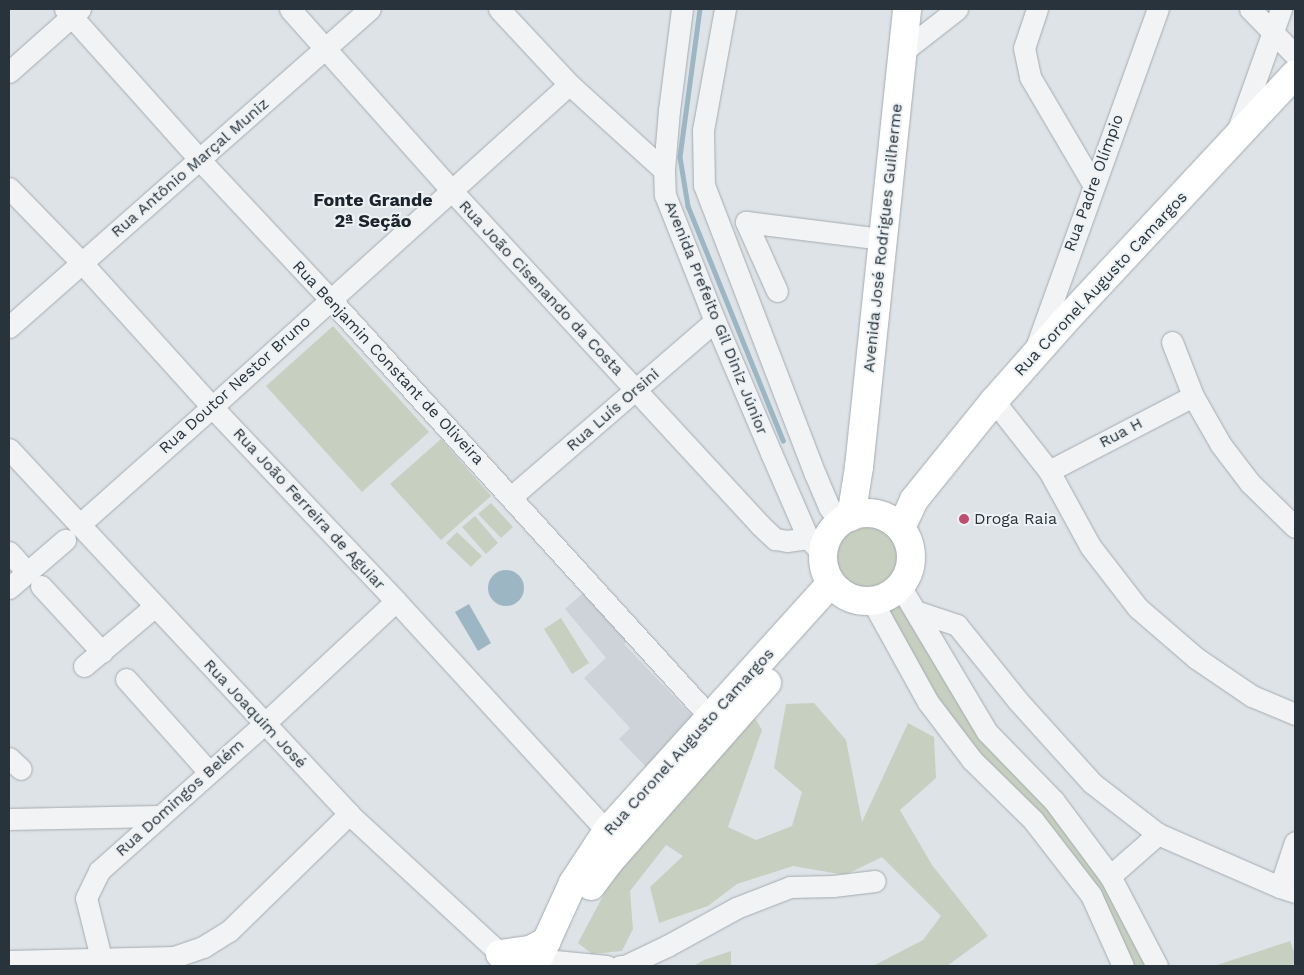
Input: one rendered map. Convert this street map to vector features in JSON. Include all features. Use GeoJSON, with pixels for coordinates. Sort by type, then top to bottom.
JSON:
{"type":"FeatureCollection","features":[{"type":"Feature","properties":{"kind":"main road","name":"Avenida José Rodrigues Guilherme"},"geometry":{"type":"LineString","coordinates":[[870,519],[859,467],[907,9]]}},
{"type":"Feature","properties":{"kind":"main road","name":"Rua Coronel Augusto Camargos"},"geometry":{"type":"LineString","coordinates":[[870,519],[914,500],[994,401],[1032,358],[1295,74]]}},
{"type":"Feature","properties":{"kind":"main road"},"geometry":{"type":"LineString","coordinates":[[870,519],[910,548],[911,563],[907,577],[887,597],[872,601],[859,601],[838,589],[827,575],[815,546],[830,534],[870,519]]}},
{"type":"Feature","properties":{"kind":"main road","name":"Rua Coronel Augusto Camargos"},"geometry":{"type":"LineString","coordinates":[[548,959],[573,883],[607,830],[710,718],[838,589]]}},
{"type":"Feature","properties":{"kind":"main road","name":"Rua Coronel Augusto Camargos"},"geometry":{"type":"LineString","coordinates":[[548,959],[585,893],[609,862],[838,589]]}},
{"type":"Feature","properties":{"kind":"main road"},"geometry":{"type":"LineString","coordinates":[[507,960],[530,950],[548,959]]}},
{"type":"Feature","properties":{"kind":"street","name":"Rua João Cisenando da Costa"},"geometry":{"type":"LineString","coordinates":[[290,9],[452,191],[775,539],[815,546]]}},
{"type":"Feature","properties":{"kind":"street","name":"Rua Antônio Marçal Muniz"},"geometry":{"type":"LineString","coordinates":[[9,327],[198,158],[326,50],[370,9]]}},
{"type":"Feature","properties":{"kind":"street"},"geometry":{"type":"LineString","coordinates":[[499,9],[569,84],[664,170]]}},
{"type":"Feature","properties":{"kind":"street","name":"Avenida Prefeito Gil Diniz Júnior"},"geometry":{"type":"LineString","coordinates":[[682,9],[669,110],[664,170],[666,196],[715,321],[815,546]]}},
{"type":"Feature","properties":{"kind":"street"},"geometry":{"type":"LineString","coordinates":[[725,9],[703,130],[704,185],[825,499],[870,519]]}},
{"type":"Feature","properties":{"kind":"street"},"geometry":{"type":"LineString","coordinates":[[902,52],[957,9]]}},
{"type":"Feature","properties":{"kind":"street"},"geometry":{"type":"LineString","coordinates":[[1036,9],[1024,48],[1030,77],[1094,184]]}},
{"type":"Feature","properties":{"kind":"street","name":"Rua Padre Olímpio"},"geometry":{"type":"LineString","coordinates":[[1032,358],[1158,9]]}},
{"type":"Feature","properties":{"kind":"street"},"geometry":{"type":"LineString","coordinates":[[1250,9],[1295,55]]}},
{"type":"Feature","properties":{"kind":"street"},"geometry":{"type":"LineString","coordinates":[[1234,140],[1281,9]]}},
{"type":"Feature","properties":{"kind":"street"},"geometry":{"type":"LineString","coordinates":[[9,72],[72,11]]}},
{"type":"Feature","properties":{"kind":"street","name":"Rua Benjamin Constant de Oliveira"},"geometry":{"type":"LineString","coordinates":[[72,11],[198,158],[330,299],[710,718]]}},
{"type":"Feature","properties":{"kind":"street","name":"Rua Doutor Nestor Bruno"},"geometry":{"type":"LineString","coordinates":[[9,588],[34,579],[72,532],[569,84]]}},
{"type":"Feature","properties":{"kind":"street","name":"Rua João Ferreira de Aguiar"},"geometry":{"type":"LineString","coordinates":[[9,188],[82,263],[212,407],[396,601],[607,830]]}},
{"type":"Feature","properties":{"kind":"street"},"geometry":{"type":"LineString","coordinates":[[777,291],[746,222],[883,240]]}},
{"type":"Feature","properties":{"kind":"street","name":"Rua Luís Orsini"},"geometry":{"type":"LineString","coordinates":[[511,497],[715,321]]}},
{"type":"Feature","properties":{"kind":"street"},"geometry":{"type":"LineString","coordinates":[[1172,342],[1193,396],[1221,444],[1244,475],[1295,527]]}},
{"type":"Feature","properties":{"kind":"street","name":"Rua H"},"geometry":{"type":"LineString","coordinates":[[1049,471],[1193,396]]}},
{"type":"Feature","properties":{"kind":"street"},"geometry":{"type":"LineString","coordinates":[[994,401],[1049,471],[1090,546],[1138,608],[1196,658],[1252,696],[1295,714]]}},
{"type":"Feature","properties":{"kind":"street","name":"Rua Joaquim José"},"geometry":{"type":"LineString","coordinates":[[9,448],[72,532],[155,606],[349,814],[507,960]]}},
{"type":"Feature","properties":{"kind":"street"},"geometry":{"type":"LineString","coordinates":[[9,552],[102,652]]}},
{"type":"Feature","properties":{"kind":"street"},"geometry":{"type":"LineString","coordinates":[[900,586],[987,732],[1054,801],[1110,876],[1156,966]]}},
{"type":"Feature","properties":{"kind":"street","name":"Rua Domingos Belém"},"geometry":{"type":"LineString","coordinates":[[102,963],[86,898],[99,871],[264,724],[396,601]]}},
{"type":"Feature","properties":{"kind":"street"},"geometry":{"type":"LineString","coordinates":[[872,601],[928,702],[972,760],[1034,820],[1091,895],[1123,966]]}},
{"type":"Feature","properties":{"kind":"street"},"geometry":{"type":"LineString","coordinates":[[84,666],[155,606]]}},
{"type":"Feature","properties":{"kind":"street"},"geometry":{"type":"LineString","coordinates":[[915,611],[957,625],[1018,701],[1092,783],[1158,834],[1287,890],[1295,842]]}},
{"type":"Feature","properties":{"kind":"street"},"geometry":{"type":"LineString","coordinates":[[126,679],[210,772]]}},
{"type":"Feature","properties":{"kind":"street"},"geometry":{"type":"LineString","coordinates":[[9,961],[102,963],[174,957],[203,947],[228,931],[349,814]]}},
{"type":"Feature","properties":{"kind":"street"},"geometry":{"type":"LineString","coordinates":[[9,819],[159,816]]}},
{"type":"Feature","properties":{"kind":"street"},"geometry":{"type":"LineString","coordinates":[[1110,876],[1158,834]]}},
{"type":"Feature","properties":{"kind":"street"},"geometry":{"type":"LineString","coordinates":[[620,966],[667,946],[736,908],[790,886],[833,886],[875,881]]}},
{"type":"Feature","properties":{"kind":"street"},"geometry":{"type":"LineString","coordinates":[[548,959],[607,966]]}},
{"type":"Feature","properties":{"kind":"shaded area"},"geometry":{"type":"Polygon","coordinates":[[[583,593],[627,640],[624,644],[696,720],[646,767],[619,739],[630,728],[584,678],[606,658],[565,609],[583,593]]]}},
{"type":"Feature","properties":{"kind":"green space"},"geometry":{"type":"Polygon","coordinates":[[[333,326],[429,432],[362,492],[266,386],[333,326]]]}},
{"type":"Feature","properties":{"kind":"green space"},"geometry":{"type":"Polygon","coordinates":[[[441,439],[491,496],[441,540],[390,484],[441,439]]]}},
{"type":"Feature","properties":{"kind":"green space"},"geometry":{"type":"Polygon","coordinates":[[[491,503],[513,527],[501,538],[478,514],[491,503]]]}},
{"type":"Feature","properties":{"kind":"green space"},"geometry":{"type":"Polygon","coordinates":[[[475,516],[498,543],[486,554],[462,527],[475,516]]]}},
{"type":"Feature","properties":{"kind":"green space"},"geometry":{"type":"Polygon","coordinates":[[[867,524],[880,526],[895,539],[898,544],[900,557],[898,570],[885,585],[880,588],[867,590],[854,588],[839,575],[836,570],[834,557],[836,544],[849,529],[854,526],[867,524]]]}},
{"type":"Feature","properties":{"kind":"green space"},"geometry":{"type":"Polygon","coordinates":[[[457,532],[482,556],[471,567],[446,543],[457,532]]]}},
{"type":"Feature","properties":{"kind":"green space"},"geometry":{"type":"Polygon","coordinates":[[[904,597],[1104,882],[1147,966],[1132,966],[974,748],[934,697],[899,634],[888,606],[904,597]]]}},
{"type":"Feature","properties":{"kind":"green space"},"geometry":{"type":"Polygon","coordinates":[[[561,618],[589,663],[572,674],[544,629],[561,618]]]}},
{"type":"Feature","properties":{"kind":"green space"},"geometry":{"type":"Polygon","coordinates":[[[814,703],[846,740],[862,822],[908,723],[934,737],[936,778],[900,810],[932,865],[988,936],[947,966],[873,966],[923,940],[941,916],[882,857],[845,875],[793,866],[737,884],[708,906],[659,923],[650,887],[683,856],[666,845],[630,891],[633,929],[622,951],[592,954],[578,943],[621,862],[753,715],[762,730],[728,827],[756,840],[792,826],[802,792],[774,768],[786,704],[814,703]]]}},
{"type":"Feature","properties":{"kind":"green space"},"geometry":{"type":"Polygon","coordinates":[[[1290,941],[1295,954],[1295,964],[1288,966],[1214,966],[1290,941]]]}},
{"type":"Feature","properties":{"kind":"green space"},"geometry":{"type":"Polygon","coordinates":[[[731,951],[731,966],[694,966],[704,960],[731,951]]]}},
{"type":"Feature","properties":{"kind":"water"},"geometry":{"type":"Polygon","coordinates":[[[506,570],[519,575],[524,588],[519,601],[506,606],[493,601],[488,588],[493,575],[506,570]]]}},
{"type":"Feature","properties":{"kind":"water"},"geometry":{"type":"Polygon","coordinates":[[[469,604],[491,643],[478,651],[455,612],[469,604]]]}},
{"type":"Feature","properties":{"kind":"waterway"},"geometry":{"type":"LineString","coordinates":[[700,9],[680,157],[688,206],[783,440]]}},
{"type":"Feature","properties":{"kind":"place","name":"Droga Raia"},"geometry":{"type":"Point","coordinates":[964,519]}},
{"type":"Feature","properties":{"kind":"district","name":"Fonte Grande 2ª Seção"},"geometry":{"type":"Point","coordinates":[373,211]}}]}
